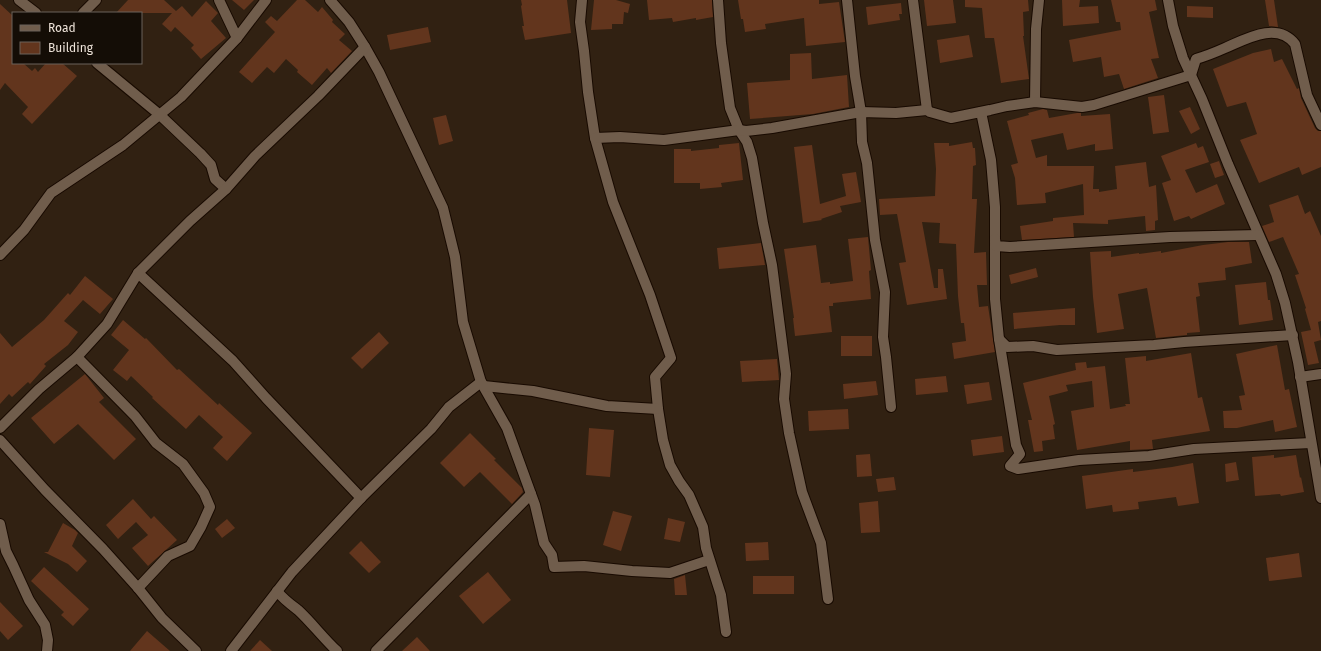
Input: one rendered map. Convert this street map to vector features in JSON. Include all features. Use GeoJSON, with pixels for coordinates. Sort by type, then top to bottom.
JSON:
{"type":"FeatureCollection","features":[{"type":"Feature","properties":{"kind":"street"},"geometry":{"type":"LineString","coordinates":[[19,0],[35,12]]}},
{"type":"Feature","properties":{"kind":"street"},"geometry":{"type":"LineString","coordinates":[[84,12],[96,0]]}},
{"type":"Feature","properties":{"kind":"street"},"geometry":{"type":"LineString","coordinates":[[219,0],[237,38]]}},
{"type":"Feature","properties":{"kind":"street"},"geometry":{"type":"LineString","coordinates":[[0,255],[24,230],[51,193],[123,145],[181,97],[237,38],[266,0]]}},
{"type":"Feature","properties":{"kind":"street"},"geometry":{"type":"LineString","coordinates":[[330,0],[349,22],[366,47],[443,208],[455,257],[463,322],[481,382],[507,428],[542,528],[544,543],[552,555],[554,567],[584,566],[670,573],[709,560]]}},
{"type":"Feature","properties":{"kind":"street"},"geometry":{"type":"LineString","coordinates":[[582,0],[580,22],[595,138],[613,202],[650,295],[671,358],[655,377],[663,440],[670,465],[689,495],[703,527],[709,560],[721,595],[726,632]]}},
{"type":"Feature","properties":{"kind":"street"},"geometry":{"type":"LineString","coordinates":[[718,0],[721,43],[730,108],[739,130],[747,142],[752,158],[772,265],[786,374],[784,399],[789,433],[802,492],[821,543],[828,599]]}},
{"type":"Feature","properties":{"kind":"street"},"geometry":{"type":"LineString","coordinates":[[847,0],[855,76],[861,112],[862,142],[867,163],[875,240],[884,292],[883,337],[891,407]]}},
{"type":"Feature","properties":{"kind":"street"},"geometry":{"type":"LineString","coordinates":[[913,0],[927,110]]}},
{"type":"Feature","properties":{"kind":"street"},"geometry":{"type":"LineString","coordinates":[[1035,102],[1036,29],[1040,0]]}},
{"type":"Feature","properties":{"kind":"street"},"geometry":{"type":"LineString","coordinates":[[1168,0],[1173,26],[1183,58],[1202,99],[1258,235],[1276,274],[1285,303],[1300,377],[1321,498]]}},
{"type":"Feature","properties":{"kind":"street"},"geometry":{"type":"LineString","coordinates":[[1191,76],[1196,60],[1226,48],[1243,39],[1271,32],[1278,33],[1290,38],[1295,44],[1307,95],[1321,125]]}},
{"type":"Feature","properties":{"kind":"street"},"geometry":{"type":"LineString","coordinates":[[0,428],[39,389],[77,357],[107,324],[138,273],[190,221],[226,189],[256,156],[366,47]]}},
{"type":"Feature","properties":{"kind":"street"},"geometry":{"type":"LineString","coordinates":[[98,64],[160,115],[211,164],[215,179],[226,189]]}},
{"type":"Feature","properties":{"kind":"street"},"geometry":{"type":"LineString","coordinates":[[595,138],[620,137],[664,140],[739,130],[746,131],[772,128],[861,112],[896,113],[927,110],[951,118],[1007,106],[1035,102],[1082,107],[1094,105],[1191,76]]}},
{"type":"Feature","properties":{"kind":"street"},"geometry":{"type":"LineString","coordinates":[[981,112],[991,160],[995,207],[995,299],[999,339],[1016,445],[1020,454],[1010,466],[1018,469],[1079,460],[1149,456],[1194,449],[1312,443]]}},
{"type":"Feature","properties":{"kind":"street"},"geometry":{"type":"LineString","coordinates":[[995,235],[996,246],[1010,247],[1170,237],[1258,235]]}},
{"type":"Feature","properties":{"kind":"street"},"geometry":{"type":"LineString","coordinates":[[138,273],[233,361],[361,498]]}},
{"type":"Feature","properties":{"kind":"street"},"geometry":{"type":"LineString","coordinates":[[999,339],[1007,347],[1033,346],[1057,350],[1154,346],[1184,342],[1292,335]]}},
{"type":"Feature","properties":{"kind":"street"},"geometry":{"type":"LineString","coordinates":[[77,357],[135,416],[156,443],[183,464],[204,494],[210,507],[190,546],[168,556],[138,588]]}},
{"type":"Feature","properties":{"kind":"street"},"geometry":{"type":"LineString","coordinates":[[1300,377],[1321,374]]}},
{"type":"Feature","properties":{"kind":"street"},"geometry":{"type":"LineString","coordinates":[[481,382],[484,386],[533,391],[607,406],[658,409]]}},
{"type":"Feature","properties":{"kind":"street"},"geometry":{"type":"LineString","coordinates":[[231,651],[292,572],[361,498],[431,429],[449,407],[481,382]]}},
{"type":"Feature","properties":{"kind":"street"},"geometry":{"type":"LineString","coordinates":[[0,440],[138,588],[162,618],[196,651]]}},
{"type":"Feature","properties":{"kind":"street"},"geometry":{"type":"LineString","coordinates":[[376,651],[531,494]]}},
{"type":"Feature","properties":{"kind":"street"},"geometry":{"type":"LineString","coordinates":[[0,524],[3,554],[13,565],[29,600],[44,625],[48,640],[47,651]]}},
{"type":"Feature","properties":{"kind":"street"},"geometry":{"type":"LineString","coordinates":[[277,591],[284,600],[298,611],[337,651]]}},
{"type":"Feature","properties":{"kind":"building"},"geometry":{"type":"Polygon","coordinates":[[[128,0],[164,0],[176,11],[182,6],[192,17],[206,1],[218,13],[211,21],[226,38],[201,59],[191,48],[194,45],[175,27],[171,32],[162,24],[172,13],[117,12],[128,0]]]}},
{"type":"Feature","properties":{"kind":"building"},"geometry":{"type":"Polygon","coordinates":[[[232,0],[254,0],[244,10],[232,0]]]}},
{"type":"Feature","properties":{"kind":"building"},"geometry":{"type":"Polygon","coordinates":[[[297,0],[305,0],[318,12],[322,7],[333,20],[332,22],[345,34],[339,40],[352,51],[331,73],[327,68],[312,85],[297,72],[298,70],[286,59],[274,73],[267,67],[252,83],[239,72],[275,32],[265,22],[271,16],[277,21],[297,0]]]}},
{"type":"Feature","properties":{"kind":"building"},"geometry":{"type":"Polygon","coordinates":[[[521,0],[567,0],[571,33],[525,40],[522,26],[524,26],[521,0]]]}},
{"type":"Feature","properties":{"kind":"building"},"geometry":{"type":"Polygon","coordinates":[[[594,0],[616,0],[630,4],[628,13],[624,12],[623,24],[612,24],[612,29],[591,30],[594,0]]]}},
{"type":"Feature","properties":{"kind":"building"},"geometry":{"type":"Polygon","coordinates":[[[647,0],[712,0],[713,17],[673,22],[672,18],[649,20],[647,0]]]}},
{"type":"Feature","properties":{"kind":"building"},"geometry":{"type":"Polygon","coordinates":[[[738,0],[819,0],[819,4],[839,2],[845,42],[806,46],[804,18],[765,24],[766,29],[745,32],[738,0]]]}},
{"type":"Feature","properties":{"kind":"building"},"geometry":{"type":"Polygon","coordinates":[[[924,0],[953,0],[956,23],[927,26],[924,0]]]}},
{"type":"Feature","properties":{"kind":"building"},"geometry":{"type":"Polygon","coordinates":[[[965,0],[1028,0],[1029,11],[1023,12],[1023,36],[1029,79],[1001,83],[994,38],[985,38],[982,8],[965,7],[965,0]]]}},
{"type":"Feature","properties":{"kind":"building"},"geometry":{"type":"Polygon","coordinates":[[[1062,0],[1080,0],[1079,7],[1098,6],[1099,23],[1063,26],[1062,0]]]}},
{"type":"Feature","properties":{"kind":"building"},"geometry":{"type":"Polygon","coordinates":[[[1111,0],[1155,0],[1157,10],[1149,12],[1159,58],[1151,59],[1158,78],[1124,89],[1119,74],[1104,77],[1101,57],[1073,62],[1069,40],[1121,30],[1120,22],[1116,22],[1111,0]]]}},
{"type":"Feature","properties":{"kind":"building"},"geometry":{"type":"Polygon","coordinates":[[[1265,0],[1274,0],[1278,27],[1269,26],[1265,0]]]}},
{"type":"Feature","properties":{"kind":"building"},"geometry":{"type":"Polygon","coordinates":[[[901,3],[902,14],[899,14],[900,20],[868,25],[866,7],[901,3]]]}},
{"type":"Feature","properties":{"kind":"building"},"geometry":{"type":"Polygon","coordinates":[[[0,4],[12,15],[12,64],[24,64],[32,71],[35,68],[38,72],[45,64],[63,64],[77,76],[32,124],[22,114],[28,107],[5,83],[0,90],[0,4]]]}},
{"type":"Feature","properties":{"kind":"building"},"geometry":{"type":"Polygon","coordinates":[[[1187,6],[1213,7],[1213,18],[1187,17],[1187,6]]]}},
{"type":"Feature","properties":{"kind":"building"},"geometry":{"type":"Polygon","coordinates":[[[428,27],[431,42],[390,50],[387,35],[428,27]]]}},
{"type":"Feature","properties":{"kind":"building"},"geometry":{"type":"Polygon","coordinates":[[[969,35],[973,57],[940,63],[937,40],[969,35]]]}},
{"type":"Feature","properties":{"kind":"building"},"geometry":{"type":"Polygon","coordinates":[[[1271,49],[1274,62],[1282,59],[1297,89],[1299,88],[1301,98],[1315,128],[1318,131],[1321,131],[1321,167],[1302,175],[1299,167],[1259,183],[1240,140],[1257,134],[1246,102],[1227,107],[1213,69],[1253,53],[1271,49]]]}},
{"type":"Feature","properties":{"kind":"building"},"geometry":{"type":"Polygon","coordinates":[[[811,53],[812,79],[847,75],[849,107],[813,114],[750,119],[747,83],[790,80],[790,54],[811,53]]]}},
{"type":"Feature","properties":{"kind":"building"},"geometry":{"type":"Polygon","coordinates":[[[1164,95],[1169,132],[1153,134],[1148,97],[1164,95]]]}},
{"type":"Feature","properties":{"kind":"building"},"geometry":{"type":"Polygon","coordinates":[[[1190,107],[1200,129],[1191,134],[1179,111],[1190,107]]]}},
{"type":"Feature","properties":{"kind":"building"},"geometry":{"type":"Polygon","coordinates":[[[1043,109],[1047,110],[1049,118],[1077,113],[1081,113],[1081,116],[1110,114],[1113,149],[1095,151],[1095,144],[1067,150],[1063,133],[1031,140],[1036,158],[1047,155],[1047,166],[1094,166],[1093,189],[1099,189],[1099,192],[1117,189],[1115,166],[1146,162],[1149,187],[1156,185],[1158,220],[1155,221],[1155,230],[1146,231],[1145,216],[1108,220],[1108,224],[1073,223],[1074,237],[1022,240],[1020,226],[1053,221],[1053,218],[1084,215],[1083,184],[1045,193],[1046,203],[1017,205],[1015,178],[1011,165],[1018,163],[1007,121],[1029,115],[1028,113],[1043,109]]]}},
{"type":"Feature","properties":{"kind":"building"},"geometry":{"type":"Polygon","coordinates":[[[446,115],[453,141],[439,145],[433,118],[446,115]]]}},
{"type":"Feature","properties":{"kind":"building"},"geometry":{"type":"Polygon","coordinates":[[[972,142],[973,148],[975,148],[976,165],[973,166],[972,199],[977,199],[974,253],[986,252],[987,285],[977,285],[979,307],[988,306],[995,352],[954,359],[952,343],[966,341],[964,323],[961,323],[958,296],[956,244],[939,243],[940,223],[922,222],[934,288],[938,288],[938,269],[943,269],[947,299],[907,305],[899,263],[906,262],[897,214],[880,215],[879,199],[935,196],[936,169],[934,143],[949,143],[949,146],[972,142]]]}},
{"type":"Feature","properties":{"kind":"building"},"geometry":{"type":"Polygon","coordinates":[[[739,143],[743,180],[721,183],[722,187],[700,189],[700,183],[674,183],[674,149],[691,149],[691,151],[719,148],[719,145],[739,143]]]}},
{"type":"Feature","properties":{"kind":"building"},"geometry":{"type":"Polygon","coordinates":[[[1196,143],[1198,148],[1203,146],[1209,162],[1185,170],[1196,193],[1217,184],[1225,204],[1191,219],[1189,216],[1174,221],[1162,183],[1171,180],[1161,156],[1196,143]]]}},
{"type":"Feature","properties":{"kind":"building"},"geometry":{"type":"Polygon","coordinates":[[[812,145],[820,204],[846,196],[842,174],[856,172],[861,202],[840,206],[842,212],[821,219],[822,220],[803,223],[794,147],[812,145]]]}},
{"type":"Feature","properties":{"kind":"building"},"geometry":{"type":"Polygon","coordinates":[[[1219,161],[1224,175],[1215,178],[1210,164],[1219,161]]]}},
{"type":"Feature","properties":{"kind":"building"},"geometry":{"type":"Polygon","coordinates":[[[1298,195],[1305,214],[1310,211],[1321,236],[1321,321],[1318,322],[1321,340],[1314,342],[1319,363],[1308,365],[1301,332],[1311,330],[1306,308],[1295,275],[1299,274],[1283,237],[1269,242],[1262,226],[1274,222],[1269,205],[1298,195]]]}},
{"type":"Feature","properties":{"kind":"building"},"geometry":{"type":"Polygon","coordinates":[[[868,237],[871,270],[869,271],[871,299],[833,303],[833,306],[829,306],[832,332],[795,336],[794,318],[784,249],[816,245],[821,283],[830,282],[830,284],[853,281],[848,239],[868,237]]]}},
{"type":"Feature","properties":{"kind":"building"},"geometry":{"type":"Polygon","coordinates":[[[1228,242],[1249,242],[1252,263],[1225,268],[1226,280],[1198,283],[1200,296],[1196,297],[1200,332],[1187,333],[1187,335],[1156,338],[1147,288],[1118,294],[1124,329],[1097,333],[1090,252],[1111,251],[1111,257],[1161,251],[1161,253],[1228,242]]]}},
{"type":"Feature","properties":{"kind":"building"},"geometry":{"type":"Polygon","coordinates":[[[761,243],[765,265],[719,269],[717,248],[761,243]]]}},
{"type":"Feature","properties":{"kind":"building"},"geometry":{"type":"Polygon","coordinates":[[[1036,268],[1038,277],[1011,284],[1009,275],[1036,268]]]}},
{"type":"Feature","properties":{"kind":"building"},"geometry":{"type":"Polygon","coordinates":[[[85,276],[113,299],[100,314],[83,300],[64,321],[78,332],[68,345],[44,364],[46,366],[30,384],[28,382],[12,397],[9,394],[0,404],[0,333],[12,347],[44,320],[68,293],[70,295],[85,276]]]}},
{"type":"Feature","properties":{"kind":"building"},"geometry":{"type":"Polygon","coordinates":[[[1266,282],[1268,300],[1270,300],[1273,320],[1239,325],[1235,285],[1266,282]]]}},
{"type":"Feature","properties":{"kind":"building"},"geometry":{"type":"Polygon","coordinates":[[[1075,308],[1075,325],[1014,329],[1013,313],[1075,308]]]}},
{"type":"Feature","properties":{"kind":"building"},"geometry":{"type":"Polygon","coordinates":[[[123,320],[145,339],[146,338],[177,370],[179,369],[218,405],[219,403],[252,433],[227,461],[213,448],[223,437],[199,415],[186,429],[152,398],[153,397],[131,376],[127,381],[113,370],[129,350],[111,335],[123,320]]]}},
{"type":"Feature","properties":{"kind":"building"},"geometry":{"type":"Polygon","coordinates":[[[379,332],[389,343],[362,369],[351,358],[379,332]]]}},
{"type":"Feature","properties":{"kind":"building"},"geometry":{"type":"Polygon","coordinates":[[[841,336],[872,336],[872,356],[841,356],[841,336]]]}},
{"type":"Feature","properties":{"kind":"building"},"geometry":{"type":"Polygon","coordinates":[[[1277,345],[1285,390],[1289,389],[1297,427],[1275,432],[1273,420],[1237,428],[1224,428],[1223,411],[1242,410],[1239,396],[1245,395],[1236,354],[1277,345]]]}},
{"type":"Feature","properties":{"kind":"building"},"geometry":{"type":"Polygon","coordinates":[[[1191,353],[1198,398],[1202,397],[1210,431],[1152,440],[1153,449],[1130,450],[1130,441],[1077,450],[1071,411],[1094,407],[1092,381],[1066,385],[1068,391],[1049,396],[1055,424],[1053,425],[1055,439],[1042,441],[1043,451],[1034,452],[1028,420],[1032,420],[1023,383],[1076,370],[1075,363],[1086,362],[1087,368],[1105,366],[1110,409],[1126,406],[1125,404],[1130,404],[1125,358],[1146,356],[1146,361],[1191,353]]]}},
{"type":"Feature","properties":{"kind":"building"},"geometry":{"type":"Polygon","coordinates":[[[777,359],[779,380],[742,382],[740,361],[777,359]]]}},
{"type":"Feature","properties":{"kind":"building"},"geometry":{"type":"Polygon","coordinates":[[[85,374],[104,398],[99,402],[136,439],[114,460],[78,424],[54,444],[31,418],[85,374]]]}},
{"type":"Feature","properties":{"kind":"building"},"geometry":{"type":"Polygon","coordinates":[[[946,376],[948,392],[916,395],[915,379],[946,376]]]}},
{"type":"Feature","properties":{"kind":"building"},"geometry":{"type":"Polygon","coordinates":[[[876,381],[878,395],[844,399],[843,384],[876,381]]]}},
{"type":"Feature","properties":{"kind":"building"},"geometry":{"type":"Polygon","coordinates":[[[989,382],[992,400],[967,404],[964,385],[989,382]]]}},
{"type":"Feature","properties":{"kind":"building"},"geometry":{"type":"Polygon","coordinates":[[[848,409],[849,429],[809,431],[808,411],[848,409]]]}},
{"type":"Feature","properties":{"kind":"building"},"geometry":{"type":"Polygon","coordinates":[[[589,428],[614,430],[610,477],[586,475],[589,428]]]}},
{"type":"Feature","properties":{"kind":"building"},"geometry":{"type":"Polygon","coordinates":[[[470,433],[522,488],[523,492],[512,504],[480,472],[464,487],[440,463],[470,433]]]}},
{"type":"Feature","properties":{"kind":"building"},"geometry":{"type":"Polygon","coordinates":[[[1002,436],[1004,452],[973,456],[971,440],[1002,436]]]}},
{"type":"Feature","properties":{"kind":"building"},"geometry":{"type":"Polygon","coordinates":[[[870,454],[872,476],[857,477],[856,455],[870,454]]]}},
{"type":"Feature","properties":{"kind":"building"},"geometry":{"type":"Polygon","coordinates":[[[1274,455],[1274,458],[1296,455],[1304,492],[1281,496],[1280,494],[1255,496],[1252,457],[1274,455]]]}},
{"type":"Feature","properties":{"kind":"building"},"geometry":{"type":"Polygon","coordinates":[[[1236,462],[1239,480],[1226,482],[1225,464],[1236,462]]]}},
{"type":"Feature","properties":{"kind":"building"},"geometry":{"type":"Polygon","coordinates":[[[1193,463],[1199,503],[1178,506],[1176,497],[1138,502],[1139,509],[1113,512],[1112,505],[1086,509],[1082,476],[1133,469],[1133,472],[1193,463]]]}},
{"type":"Feature","properties":{"kind":"building"},"geometry":{"type":"Polygon","coordinates":[[[894,477],[896,490],[878,492],[876,479],[894,477]]]}},
{"type":"Feature","properties":{"kind":"building"},"geometry":{"type":"Polygon","coordinates":[[[133,499],[151,519],[154,516],[177,540],[148,566],[132,548],[148,535],[136,522],[118,539],[106,525],[133,499]]]}},
{"type":"Feature","properties":{"kind":"building"},"geometry":{"type":"Polygon","coordinates":[[[878,501],[880,532],[861,533],[859,503],[878,501]]]}},
{"type":"Feature","properties":{"kind":"building"},"geometry":{"type":"Polygon","coordinates":[[[613,511],[632,516],[621,551],[603,545],[613,511]]]}},
{"type":"Feature","properties":{"kind":"building"},"geometry":{"type":"Polygon","coordinates":[[[668,518],[685,522],[680,542],[664,539],[668,518]]]}},
{"type":"Feature","properties":{"kind":"building"},"geometry":{"type":"Polygon","coordinates":[[[227,519],[235,528],[222,538],[215,529],[227,519]]]}},
{"type":"Feature","properties":{"kind":"building"},"geometry":{"type":"Polygon","coordinates":[[[63,523],[78,533],[72,546],[87,561],[77,572],[68,564],[44,552],[48,552],[63,523]]]}},
{"type":"Feature","properties":{"kind":"building"},"geometry":{"type":"Polygon","coordinates":[[[361,541],[381,562],[369,573],[349,553],[361,541]]]}},
{"type":"Feature","properties":{"kind":"building"},"geometry":{"type":"Polygon","coordinates":[[[768,542],[769,560],[746,561],[745,543],[768,542]]]}},
{"type":"Feature","properties":{"kind":"building"},"geometry":{"type":"Polygon","coordinates":[[[1299,553],[1302,577],[1269,581],[1266,558],[1299,553]]]}},
{"type":"Feature","properties":{"kind":"building"},"geometry":{"type":"Polygon","coordinates":[[[44,567],[89,609],[73,626],[61,615],[64,612],[31,581],[44,567]]]}},
{"type":"Feature","properties":{"kind":"building"},"geometry":{"type":"Polygon","coordinates":[[[488,572],[511,600],[483,624],[459,596],[488,572]]]}},
{"type":"Feature","properties":{"kind":"building"},"geometry":{"type":"Polygon","coordinates":[[[685,575],[687,595],[675,595],[674,579],[685,575]]]}},
{"type":"Feature","properties":{"kind":"building"},"geometry":{"type":"Polygon","coordinates":[[[753,576],[794,576],[794,594],[753,594],[753,576]]]}},
{"type":"Feature","properties":{"kind":"building"},"geometry":{"type":"Polygon","coordinates":[[[0,602],[23,626],[8,640],[0,631],[0,602]]]}},
{"type":"Feature","properties":{"kind":"building"},"geometry":{"type":"Polygon","coordinates":[[[147,631],[170,651],[130,651],[147,631]]]}},
{"type":"Feature","properties":{"kind":"building"},"geometry":{"type":"Polygon","coordinates":[[[417,637],[430,651],[402,651],[417,637]]]}},
{"type":"Feature","properties":{"kind":"building"},"geometry":{"type":"Polygon","coordinates":[[[260,640],[272,651],[250,651],[260,640]]]}}]}
